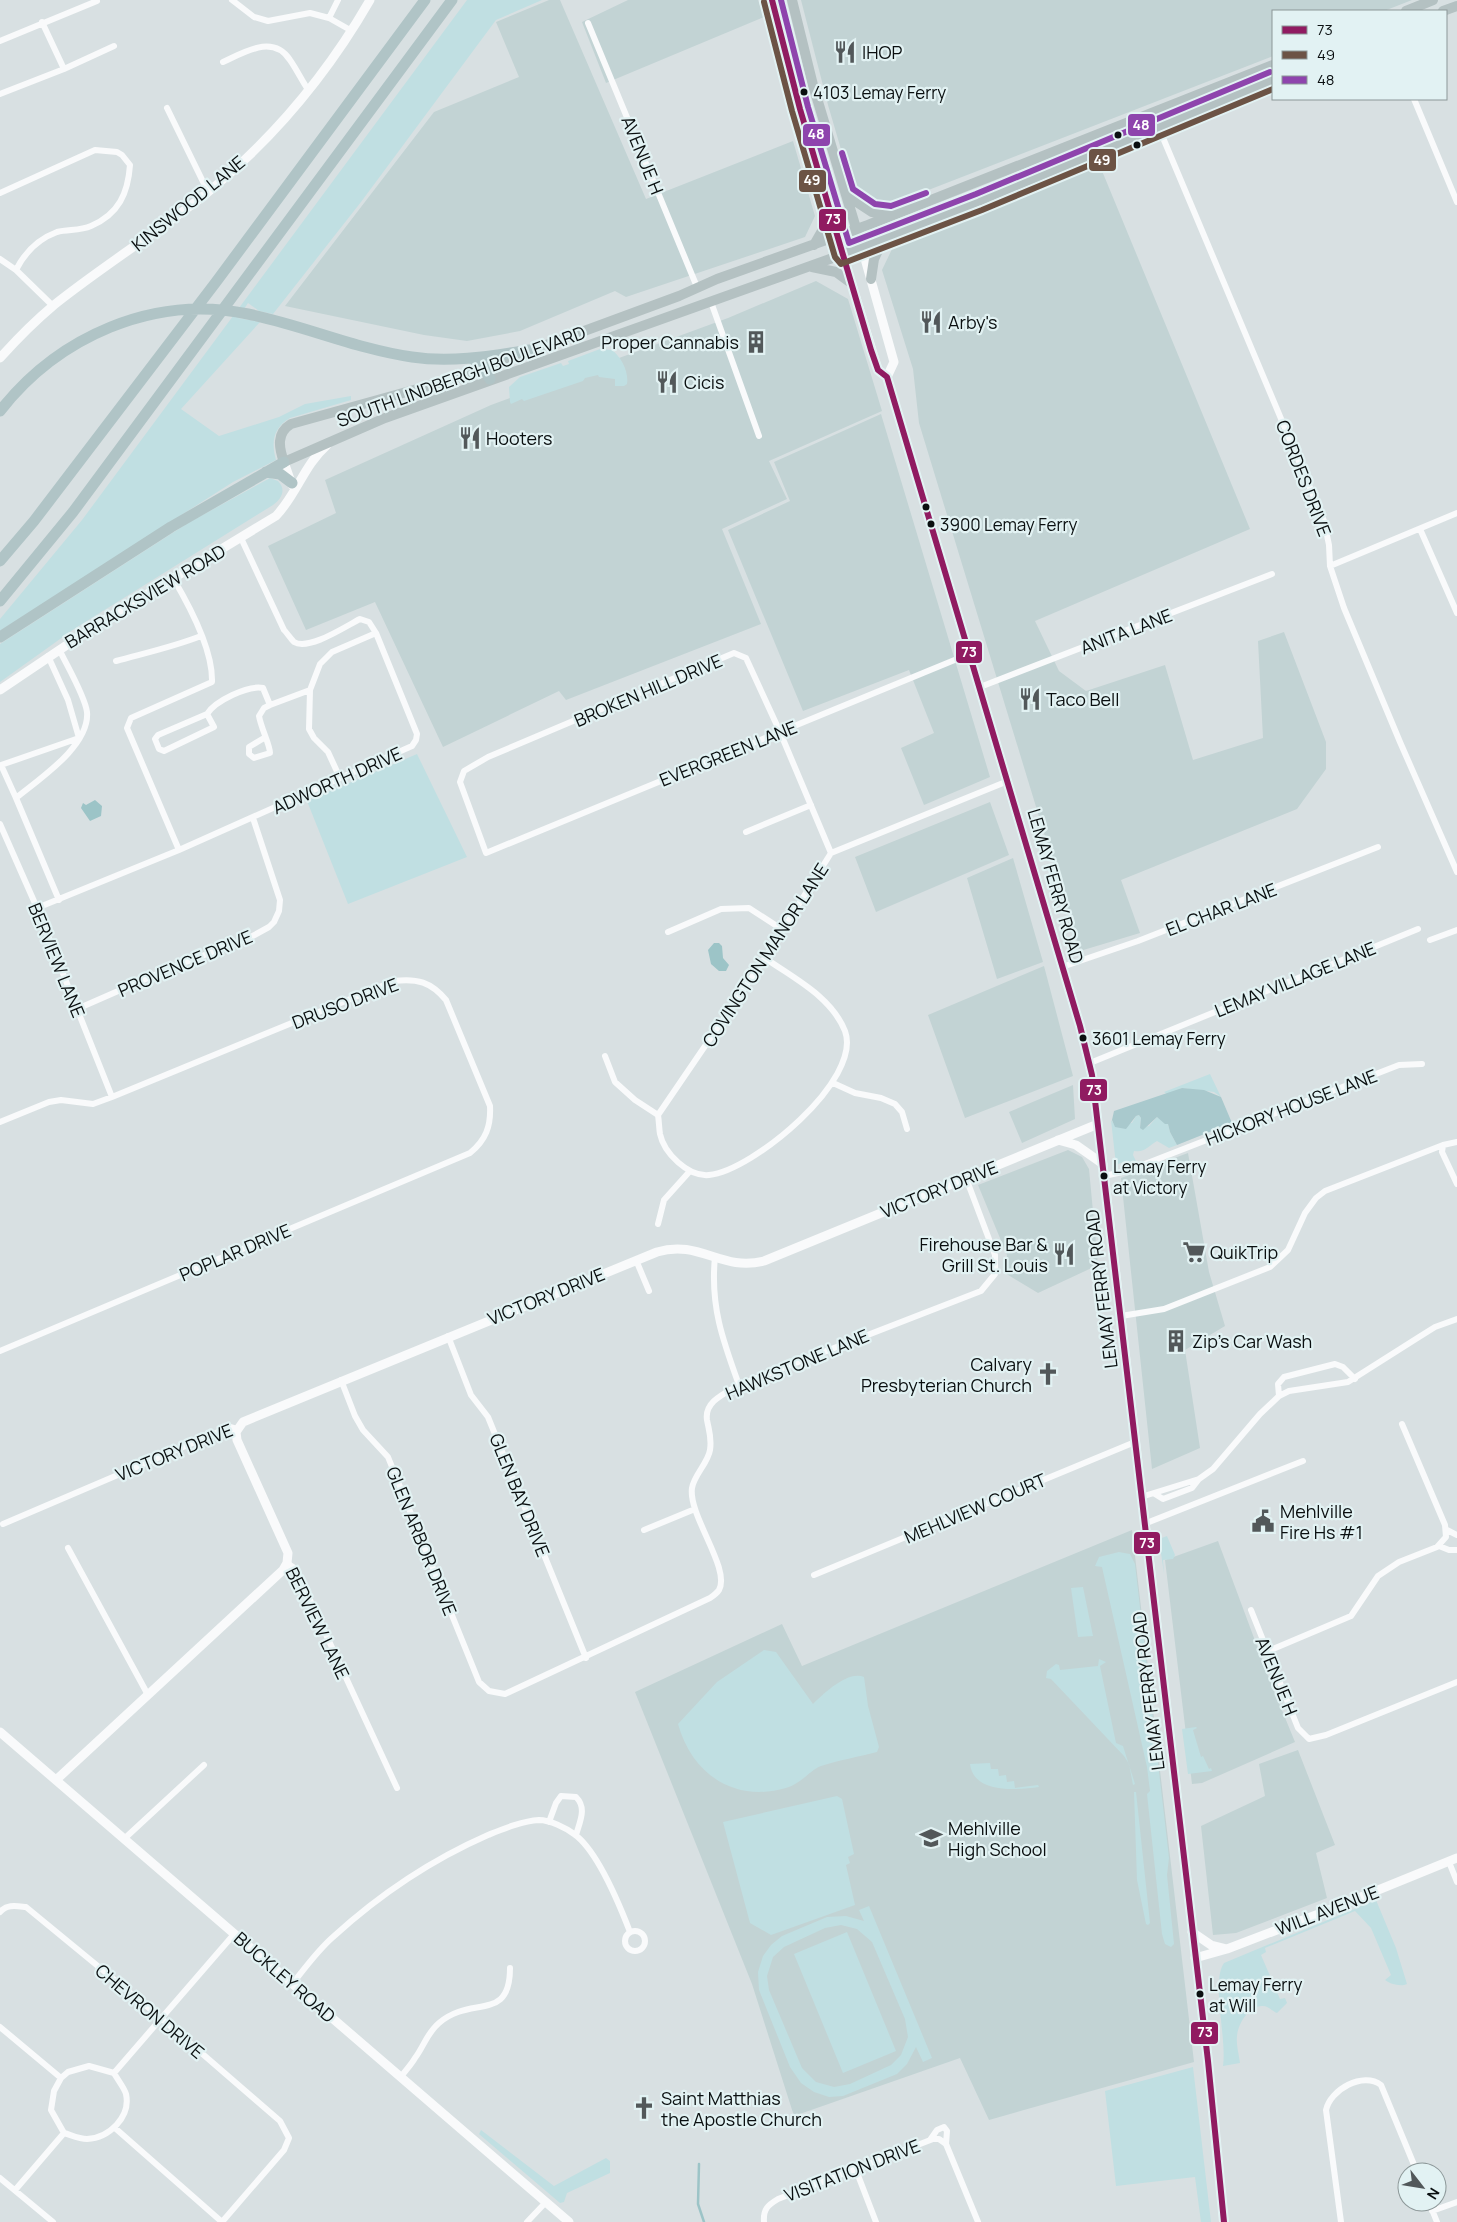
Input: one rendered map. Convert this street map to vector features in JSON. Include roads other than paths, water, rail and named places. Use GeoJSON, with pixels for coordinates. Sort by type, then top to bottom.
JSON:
{"type":"FeatureCollection","features":[{"type":"Feature","properties":{"kind":"highway"},"geometry":{"type":"LineString","coordinates":[[0,561],[40,514],[216,282],[425,0]]}},
{"type":"Feature","properties":{"kind":"highway"},"geometry":{"type":"LineString","coordinates":[[0,601],[78,505],[452,0]]}},
{"type":"Feature","properties":{"kind":"highway"},"geometry":{"type":"LineString","coordinates":[[0,411],[21,386],[54,358],[80,341],[109,328],[150,315],[200,309],[232,311],[259,316],[413,357],[435,360],[472,358],[529,350]]}},
{"type":"Feature","properties":{"kind":"highway"},"geometry":{"type":"LineString","coordinates":[[472,358],[484,368],[490,379]]}},
{"type":"Feature","properties":{"kind":"highway"},"geometry":{"type":"LineString","coordinates":[[0,637],[171,526],[284,462]]}},
{"type":"Feature","properties":{"kind":"highway"},"geometry":{"type":"LineString","coordinates":[[266,472],[280,474],[292,483]]}},
{"type":"Feature","properties":{"kind":"main road","name":"LEMAY FERRY ROAD"},"geometry":{"type":"LineString","coordinates":[[772,0],[800,109],[843,255]]}},
{"type":"Feature","properties":{"kind":"main road","name":"LEMAY FERRY ROAD"},"geometry":{"type":"LineString","coordinates":[[792,0],[813,85],[862,248]]}},
{"type":"Feature","properties":{"kind":"main road"},"geometry":{"type":"LineString","coordinates":[[1409,10],[1434,0]]}},
{"type":"Feature","properties":{"kind":"main road","name":"SOUTH LINDBERGH BOULEVARD"},"geometry":{"type":"LineString","coordinates":[[1272,65],[856,230],[717,278],[679,296],[484,368],[428,387],[291,424],[284,430],[280,438],[284,462],[385,418],[490,379],[883,240],[1272,80]]}},
{"type":"Feature","properties":{"kind":"main road"},"geometry":{"type":"LineString","coordinates":[[846,195],[872,212],[892,216]]}},
{"type":"Feature","properties":{"kind":"main road"},"geometry":{"type":"LineString","coordinates":[[814,245],[822,231],[829,207]]}},
{"type":"Feature","properties":{"kind":"main road"},"geometry":{"type":"LineString","coordinates":[[871,279],[874,259],[883,240]]}},
{"type":"Feature","properties":{"kind":"main road"},"geometry":{"type":"LineString","coordinates":[[811,267],[836,272],[851,283]]}},
{"type":"Feature","properties":{"kind":"street"},"geometry":{"type":"LineString","coordinates":[[232,0],[254,17],[268,21],[310,13],[329,18],[352,31]]}},
{"type":"Feature","properties":{"kind":"street"},"geometry":{"type":"LineString","coordinates":[[329,18],[338,0]]}},
{"type":"Feature","properties":{"kind":"street","name":"KINSWOOD LANE"},"geometry":{"type":"LineString","coordinates":[[0,358],[53,306],[208,192],[269,135],[309,91],[352,31],[370,0]]}},
{"type":"Feature","properties":{"kind":"street"},"geometry":{"type":"LineString","coordinates":[[0,41],[42,22],[97,1]]}},
{"type":"Feature","properties":{"kind":"street"},"geometry":{"type":"LineString","coordinates":[[42,22],[64,70]]}},
{"type":"Feature","properties":{"kind":"street","name":"AVENUE H"},"geometry":{"type":"LineString","coordinates":[[588,23],[698,288]]}},
{"type":"Feature","properties":{"kind":"street"},"geometry":{"type":"LineString","coordinates":[[0,94],[64,70],[114,46]]}},
{"type":"Feature","properties":{"kind":"street"},"geometry":{"type":"LineString","coordinates":[[223,62],[259,46],[274,46],[290,59],[309,91]]}},
{"type":"Feature","properties":{"kind":"street"},"geometry":{"type":"LineString","coordinates":[[1414,100],[1457,202]]}},
{"type":"Feature","properties":{"kind":"street"},"geometry":{"type":"LineString","coordinates":[[167,108],[208,192]]}},
{"type":"Feature","properties":{"kind":"street","name":"CORDES DRIVE"},"geometry":{"type":"LineString","coordinates":[[1153,114],[1324,521],[1329,545],[1330,566],[1344,608],[1457,872]]}},
{"type":"Feature","properties":{"kind":"street"},"geometry":{"type":"LineString","coordinates":[[0,193],[95,150],[117,152],[130,165],[127,190],[111,212],[92,226],[58,232],[37,243],[22,258],[16,270]]}},
{"type":"Feature","properties":{"kind":"street","name":"LEMAY FERRY ROAD"},"geometry":{"type":"LineString","coordinates":[[862,248],[894,362],[887,377]]}},
{"type":"Feature","properties":{"kind":"street","name":"LEMAY FERRY ROAD"},"geometry":{"type":"LineString","coordinates":[[843,255],[878,370],[887,377],[971,654],[1090,1063],[1142,1496],[1224,2222]]}},
{"type":"Feature","properties":{"kind":"street"},"geometry":{"type":"LineString","coordinates":[[0,259],[16,270],[53,306]]}},
{"type":"Feature","properties":{"kind":"street"},"geometry":{"type":"LineString","coordinates":[[711,302],[759,436]]}},
{"type":"Feature","properties":{"kind":"street","name":"BARRACKSVIEW ROAD"},"geometry":{"type":"LineString","coordinates":[[0,690],[58,649],[276,516],[288,501],[313,459],[331,442]]}},
{"type":"Feature","properties":{"kind":"street"},"geometry":{"type":"LineString","coordinates":[[284,462],[292,483],[288,501]]}},
{"type":"Feature","properties":{"kind":"street"},"geometry":{"type":"LineString","coordinates":[[1330,566],[1457,513]]}},
{"type":"Feature","properties":{"kind":"street"},"geometry":{"type":"LineString","coordinates":[[1420,529],[1457,613]]}},
{"type":"Feature","properties":{"kind":"street"},"geometry":{"type":"LineString","coordinates":[[241,538],[284,630],[295,642],[302,644],[316,642],[360,619],[369,622],[376,633],[332,652],[320,664],[310,690],[309,729],[314,738],[328,752],[340,778]]}},
{"type":"Feature","properties":{"kind":"street","name":"ANITA LANE"},"geometry":{"type":"LineString","coordinates":[[980,687],[1272,574]]}},
{"type":"Feature","properties":{"kind":"street"},"geometry":{"type":"LineString","coordinates":[[173,578],[182,593],[201,636],[211,663],[212,682],[131,718],[127,728],[179,850]]}},
{"type":"Feature","properties":{"kind":"street","name":"ADWORTH DRIVE"},"geometry":{"type":"LineString","coordinates":[[37,908],[179,850],[412,746],[417,734],[376,633]]}},
{"type":"Feature","properties":{"kind":"street"},"geometry":{"type":"LineString","coordinates":[[116,661],[150,651],[173,647],[201,636]]}},
{"type":"Feature","properties":{"kind":"street"},"geometry":{"type":"LineString","coordinates":[[16,798],[68,755],[85,725],[87,711],[58,649]]}},
{"type":"Feature","properties":{"kind":"street","name":"BROKEN HILL DRIVE"},"geometry":{"type":"LineString","coordinates":[[486,852],[460,782],[464,771],[488,757],[734,653],[746,658],[780,732],[831,853]]}},
{"type":"Feature","properties":{"kind":"street","name":"EVERGREEN LANE"},"geometry":{"type":"LineString","coordinates":[[486,852],[971,654]]}},
{"type":"Feature","properties":{"kind":"street"},"geometry":{"type":"LineString","coordinates":[[48,656],[68,700],[79,738]]}},
{"type":"Feature","properties":{"kind":"street"},"geometry":{"type":"LineString","coordinates":[[206,714],[214,728],[164,751],[159,749],[155,739],[158,735],[206,714],[211,707],[221,701],[256,687],[263,688],[270,705]]}},
{"type":"Feature","properties":{"kind":"street"},"geometry":{"type":"LineString","coordinates":[[264,738],[259,716],[264,708],[310,690]]}},
{"type":"Feature","properties":{"kind":"street"},"geometry":{"type":"LineString","coordinates":[[59,900],[2,765],[79,738]]}},
{"type":"Feature","properties":{"kind":"street","name":"COVINGTON MANOR LANE"},"geometry":{"type":"LineString","coordinates":[[658,1115],[765,958],[831,853],[1008,781]]}},
{"type":"Feature","properties":{"kind":"street"},"geometry":{"type":"LineString","coordinates":[[746,832],[811,805]]}},
{"type":"Feature","properties":{"kind":"street","name":"PROVENCE DRIVE"},"geometry":{"type":"LineString","coordinates":[[77,1009],[250,938],[274,922],[279,911],[280,900],[252,818]]}},
{"type":"Feature","properties":{"kind":"street","name":"BERVIEW LANE"},"geometry":{"type":"LineString","coordinates":[[0,824],[37,908],[112,1097]]}},
{"type":"Feature","properties":{"kind":"street","name":"EL CHAR LANE"},"geometry":{"type":"LineString","coordinates":[[1062,966],[1138,941],[1378,848]]}},
{"type":"Feature","properties":{"kind":"street"},"geometry":{"type":"LineString","coordinates":[[668,932],[721,909],[749,908],[783,930]]}},
{"type":"Feature","properties":{"kind":"street","name":"LEMAY VILLAGE LANE"},"geometry":{"type":"LineString","coordinates":[[1090,1063],[1418,929]]}},
{"type":"Feature","properties":{"kind":"street"},"geometry":{"type":"LineString","coordinates":[[1430,940],[1457,930]]}},
{"type":"Feature","properties":{"kind":"street"},"geometry":{"type":"LineString","coordinates":[[605,1056],[615,1082],[634,1100],[658,1115],[660,1135],[669,1154],[690,1171],[707,1176],[726,1171],[748,1159],[808,1113],[833,1083],[846,1051],[845,1032],[838,1018],[821,996],[765,958]]}},
{"type":"Feature","properties":{"kind":"street","name":"DRUSO DRIVE"},"geometry":{"type":"LineString","coordinates":[[0,1122],[49,1102],[61,1100],[93,1104],[394,981],[408,979],[424,982],[436,988],[446,1000],[490,1106],[491,1121],[487,1133],[481,1144],[470,1154]]}},
{"type":"Feature","properties":{"kind":"street","name":"HICKORY HOUSE LANE"},"geometry":{"type":"LineString","coordinates":[[1104,1176],[1127,1171],[1400,1065],[1422,1064]]}},
{"type":"Feature","properties":{"kind":"street"},"geometry":{"type":"LineString","coordinates":[[833,1083],[855,1093],[881,1098],[895,1104],[902,1112],[906,1129]]}},
{"type":"Feature","properties":{"kind":"street","name":"VICTORY DRIVE"},"geometry":{"type":"LineString","coordinates":[[3,1524],[230,1427],[237,1429],[250,1418],[341,1380],[636,1260],[676,1247],[687,1248],[741,1264],[764,1261],[1098,1124]]}},
{"type":"Feature","properties":{"kind":"street"},"geometry":{"type":"LineString","coordinates":[[1058,1140],[1076,1145],[1103,1164]]}},
{"type":"Feature","properties":{"kind":"street"},"geometry":{"type":"LineString","coordinates":[[1121,1316],[1164,1309],[1270,1267],[1288,1250],[1305,1213],[1316,1198],[1325,1191],[1443,1145],[1457,1142]]}},
{"type":"Feature","properties":{"kind":"street"},"geometry":{"type":"LineString","coordinates":[[1443,1145],[1442,1152],[1457,1184]]}},
{"type":"Feature","properties":{"kind":"street","name":"POPLAR DRIVE"},"geometry":{"type":"LineString","coordinates":[[0,1351],[470,1154]]}},
{"type":"Feature","properties":{"kind":"street"},"geometry":{"type":"LineString","coordinates":[[658,1224],[664,1200],[690,1171]]}},
{"type":"Feature","properties":{"kind":"street","name":"HAWKSTONE LANE"},"geometry":{"type":"LineString","coordinates":[[505,1694],[586,1658],[710,1598],[719,1590],[721,1575],[695,1509],[692,1488],[710,1452],[712,1436],[707,1417],[714,1399],[738,1385],[981,1291],[995,1274],[995,1255],[966,1178]]}},
{"type":"Feature","properties":{"kind":"street"},"geometry":{"type":"LineString","coordinates":[[715,1257],[714,1272],[718,1327],[738,1385]]}},
{"type":"Feature","properties":{"kind":"street"},"geometry":{"type":"LineString","coordinates":[[636,1260],[649,1291]]}},
{"type":"Feature","properties":{"kind":"street"},"geometry":{"type":"LineString","coordinates":[[1142,1496],[1155,1494],[1163,1498],[1192,1488],[1199,1479],[1213,1469],[1260,1414],[1279,1396],[1289,1391],[1333,1386],[1348,1382],[1419,1337],[1457,1319]]}},
{"type":"Feature","properties":{"kind":"street","name":"GLEN BAY DRIVE"},"geometry":{"type":"LineString","coordinates":[[448,1336],[471,1395],[488,1417],[586,1658]]}},
{"type":"Feature","properties":{"kind":"street"},"geometry":{"type":"LineString","coordinates":[[1279,1396],[1278,1384],[1284,1377],[1335,1364],[1343,1366],[1355,1378]]}},
{"type":"Feature","properties":{"kind":"street","name":"GLEN ARBOR DRIVE"},"geometry":{"type":"LineString","coordinates":[[341,1380],[355,1416],[363,1430],[388,1457],[479,1682],[489,1691],[505,1694]]}},
{"type":"Feature","properties":{"kind":"street"},"geometry":{"type":"LineString","coordinates":[[1268,1651],[1351,1616],[1378,1576],[1399,1562],[1439,1546],[1446,1537],[1447,1530],[1402,1424]]}},
{"type":"Feature","properties":{"kind":"street","name":"BERVIEW LANE"},"geometry":{"type":"LineString","coordinates":[[237,1429],[237,1440],[241,1450],[288,1553],[287,1563],[298,1574],[396,1788]]}},
{"type":"Feature","properties":{"kind":"street","name":"MEHLVIEW COURT"},"geometry":{"type":"LineString","coordinates":[[814,1575],[1135,1442]]}},
{"type":"Feature","properties":{"kind":"street"},"geometry":{"type":"LineString","coordinates":[[1144,1524],[1303,1461]]}},
{"type":"Feature","properties":{"kind":"street"},"geometry":{"type":"LineString","coordinates":[[644,1530],[695,1509]]}},
{"type":"Feature","properties":{"kind":"street"},"geometry":{"type":"LineString","coordinates":[[1447,1530],[1457,1535]]}},
{"type":"Feature","properties":{"kind":"street"},"geometry":{"type":"LineString","coordinates":[[1439,1546],[1449,1550],[1457,1550]]}},
{"type":"Feature","properties":{"kind":"street"},"geometry":{"type":"LineString","coordinates":[[68,1548],[148,1695]]}},
{"type":"Feature","properties":{"kind":"street"},"geometry":{"type":"LineString","coordinates":[[56,1780],[283,1570],[287,1563]]}},
{"type":"Feature","properties":{"kind":"street","name":"AVENUE H"},"geometry":{"type":"LineString","coordinates":[[1250,1610],[1298,1728],[1310,1738],[1326,1735],[1457,1682]]}},
{"type":"Feature","properties":{"kind":"street","name":"BUCKLEY ROAD"},"geometry":{"type":"LineString","coordinates":[[0,1732],[569,2222]]}},
{"type":"Feature","properties":{"kind":"street"},"geometry":{"type":"LineString","coordinates":[[124,1839],[204,1765]]}},
{"type":"Feature","properties":{"kind":"street"},"geometry":{"type":"LineString","coordinates":[[550,1822],[561,1796],[576,1797],[580,1801],[583,1811],[576,1835]]}},
{"type":"Feature","properties":{"kind":"street"},"geometry":{"type":"LineString","coordinates":[[293,1983],[331,1938],[383,1894],[424,1868],[466,1845],[506,1828],[540,1820],[550,1822],[576,1835],[601,1867],[630,1932]]}},
{"type":"Feature","properties":{"kind":"street"},"geometry":{"type":"LineString","coordinates":[[1453,1860],[1457,1882]]}},
{"type":"Feature","properties":{"kind":"street","name":"WILL AVENUE"},"geometry":{"type":"LineString","coordinates":[[1195,1958],[1227,1949],[1330,1910],[1453,1860]]}},
{"type":"Feature","properties":{"kind":"street","name":"CHEVRON DRIVE"},"geometry":{"type":"LineString","coordinates":[[0,1912],[4,1908],[15,1906],[26,1908],[161,2018],[280,2121],[289,2138],[284,2150],[222,2222]]}},
{"type":"Feature","properties":{"kind":"street"},"geometry":{"type":"LineString","coordinates":[[1192,1932],[1211,1945],[1227,1949]]}},
{"type":"Feature","properties":{"kind":"street"},"geometry":{"type":"LineString","coordinates":[[114,2073],[235,1933]]}},
{"type":"Feature","properties":{"kind":"street"},"geometry":{"type":"LineString","coordinates":[[401,2077],[415,2058],[425,2038],[440,2022],[459,2011],[491,2004],[504,1998],[510,1983],[510,1968]]}},
{"type":"Feature","properties":{"kind":"street"},"geometry":{"type":"LineString","coordinates":[[0,2027],[61,2078]]}},
{"type":"Feature","properties":{"kind":"street"},"geometry":{"type":"LineString","coordinates":[[89,2066],[114,2073],[126,2094],[124,2115],[115,2128],[88,2139],[64,2133],[52,2110],[54,2091],[61,2078],[74,2069],[89,2066]]}},
{"type":"Feature","properties":{"kind":"street"},"geometry":{"type":"LineString","coordinates":[[1341,2222],[1326,2110],[1334,2094],[1341,2088],[1363,2080],[1374,2080],[1381,2085],[1413,2162]]}},
{"type":"Feature","properties":{"kind":"street"},"geometry":{"type":"LineString","coordinates":[[930,2140],[937,2130],[944,2127],[947,2131],[946,2144],[978,2222]]}},
{"type":"Feature","properties":{"kind":"street"},"geometry":{"type":"LineString","coordinates":[[115,2128],[222,2222]]}},
{"type":"Feature","properties":{"kind":"street"},"geometry":{"type":"LineString","coordinates":[[16,2189],[64,2133]]}},
{"type":"Feature","properties":{"kind":"street","name":"VISITATION DRIVE"},"geometry":{"type":"LineString","coordinates":[[764,2222],[767,2205],[778,2199],[930,2140],[939,2139],[946,2144]]}},
{"type":"Feature","properties":{"kind":"street"},"geometry":{"type":"LineString","coordinates":[[856,2170],[876,2222]]}},
{"type":"Feature","properties":{"kind":"street"},"geometry":{"type":"LineString","coordinates":[[1,2181],[16,2189],[54,2222]]}},
{"type":"Feature","properties":{"kind":"street"},"geometry":{"type":"LineString","coordinates":[[527,2222],[546,2202]]}},
{"type":"Feature","properties":{"kind":"waterway"},"geometry":{"type":"LineString","coordinates":[[699,2164],[698,2204],[704,2222]]}},
{"type":"Feature","properties":{"kind":"place","name":"IHOP"},"geometry":{"type":"Point","coordinates":[845,52]}},
{"type":"Feature","properties":{"kind":"place","name":"4103 Lemay Ferry"},"geometry":{"type":"Point","coordinates":[804,92]}},
{"type":"Feature","properties":{"kind":"place","name":"Arby's"},"geometry":{"type":"Point","coordinates":[931,322]}},
{"type":"Feature","properties":{"kind":"place","name":"Proper Cannabis"},"geometry":{"type":"Point","coordinates":[756,342]}},
{"type":"Feature","properties":{"kind":"place","name":"Cicis"},"geometry":{"type":"Point","coordinates":[667,382]}},
{"type":"Feature","properties":{"kind":"place","name":"Hooters"},"geometry":{"type":"Point","coordinates":[470,438]}},
{"type":"Feature","properties":{"kind":"place","name":"3900 Lemay Ferry"},"geometry":{"type":"Point","coordinates":[931,524]}},
{"type":"Feature","properties":{"kind":"place","name":"Taco Bell"},"geometry":{"type":"Point","coordinates":[1030,699]}},
{"type":"Feature","properties":{"kind":"place","name":"3601 Lemay Ferry"},"geometry":{"type":"Point","coordinates":[1083,1038]}},
{"type":"Feature","properties":{"kind":"place","name":"Lemay Ferry at Victory"},"geometry":{"type":"Point","coordinates":[1104,1176]}},
{"type":"Feature","properties":{"kind":"place","name":"QuikTrip"},"geometry":{"type":"Point","coordinates":[1194,1252]}},
{"type":"Feature","properties":{"kind":"place","name":"Firehouse Bar & Grill St. Louis"},"geometry":{"type":"Point","coordinates":[1064,1254]}},
{"type":"Feature","properties":{"kind":"place","name":"Zip’s Car Wash"},"geometry":{"type":"Point","coordinates":[1176,1341]}},
{"type":"Feature","properties":{"kind":"place","name":"Calvary Presbyterian Church"},"geometry":{"type":"Point","coordinates":[1048,1374]}},
{"type":"Feature","properties":{"kind":"place","name":"Mehlville Fire Hs #1"},"geometry":{"type":"Point","coordinates":[1263,1521]}},
{"type":"Feature","properties":{"kind":"place","name":"Mehlville High School"},"geometry":{"type":"Point","coordinates":[931,1838]}},
{"type":"Feature","properties":{"kind":"place","name":"Lemay Ferry at Will"},"geometry":{"type":"Point","coordinates":[1200,1994]}},
{"type":"Feature","properties":{"kind":"place","name":"Saint Matthias the Apostle Church"},"geometry":{"type":"Point","coordinates":[644,2108]}}]}
